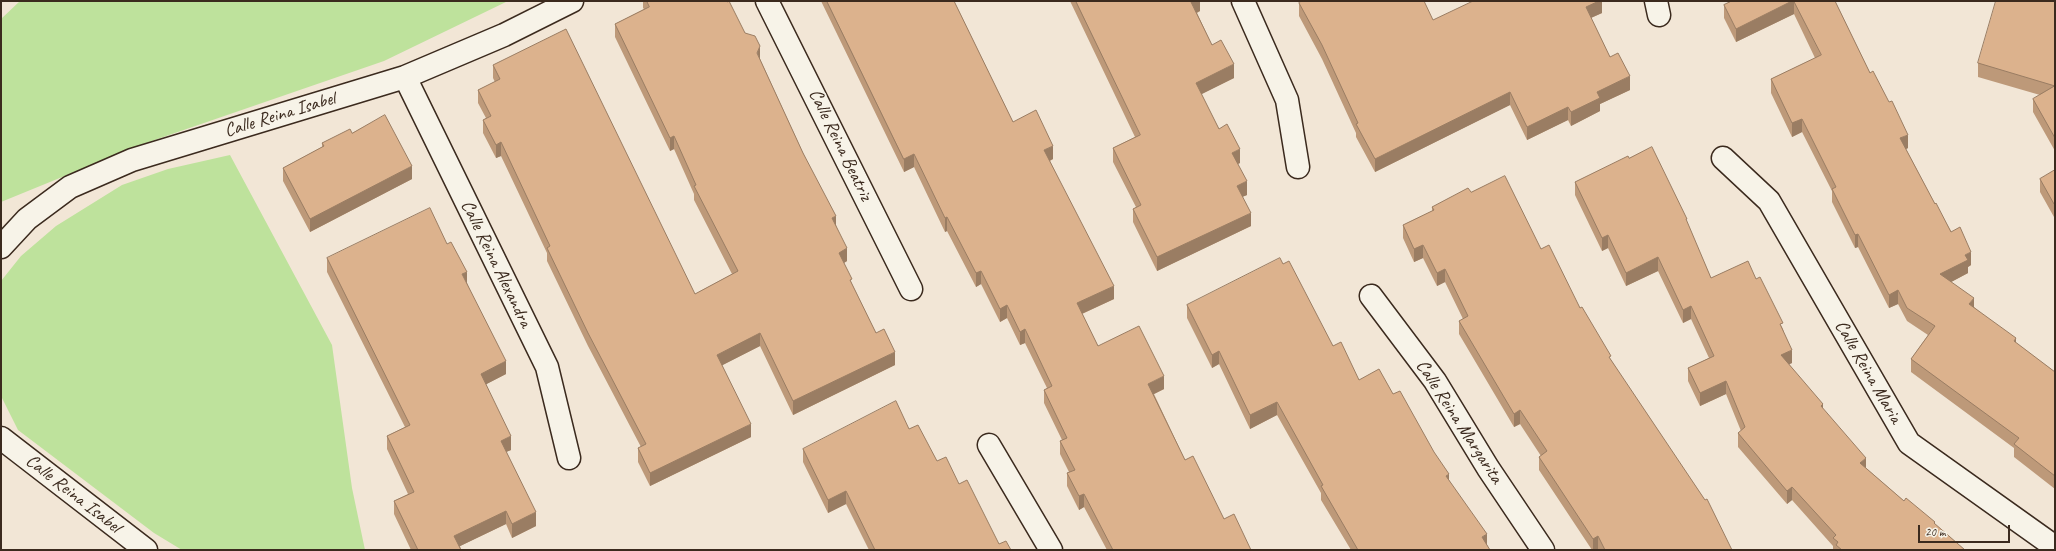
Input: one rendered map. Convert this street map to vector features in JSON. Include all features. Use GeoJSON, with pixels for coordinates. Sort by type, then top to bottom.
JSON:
{"type":"FeatureCollection","features":[{"type":"Feature","properties":{"kind":"street","name":"Calle Reina Isabel"},"geometry":{"type":"LineString","coordinates":[[1,247],[27,219],[70,187],[118,166],[405,77],[504,35],[572,1]]}},
{"type":"Feature","properties":{"kind":"street","name":"Calle Reina Beatriz"},"geometry":{"type":"LineString","coordinates":[[768,1],[911,289]]}},
{"type":"Feature","properties":{"kind":"street"},"geometry":{"type":"LineString","coordinates":[[1243,1],[1287,100],[1298,167]]}},
{"type":"Feature","properties":{"kind":"street","name":"Calle Reina Alexandra"},"geometry":{"type":"LineString","coordinates":[[405,77],[547,367],[569,458]]}},
{"type":"Feature","properties":{"kind":"street","name":"Calle Reina Maria"},"geometry":{"type":"LineString","coordinates":[[1723,158],[1769,201],[1910,443],[2055,547]]}},
{"type":"Feature","properties":{"kind":"street","name":"Calle Reina Margarita"},"geometry":{"type":"LineString","coordinates":[[1371,296],[1435,381],[1488,468],[1543,550]]}},
{"type":"Feature","properties":{"kind":"street","name":"Calle Reina Isabel"},"geometry":{"type":"LineString","coordinates":[[1,438],[146,550]]}},
{"type":"Feature","properties":{"kind":"street"},"geometry":{"type":"LineString","coordinates":[[989,445],[1051,550]]}},
{"type":"Feature","properties":{"kind":"green space"},"geometry":{"type":"Polygon","coordinates":[[[20,1],[508,1],[384,61],[143,144],[1,202],[1,19],[20,1]]]}},
{"type":"Feature","properties":{"kind":"green space"},"geometry":{"type":"Polygon","coordinates":[[[230,155],[332,345],[352,488],[365,550],[182,550],[154,533],[18,430],[1,396],[1,281],[21,256],[56,226],[122,185],[168,169],[230,155]]]}},
{"type":"Feature","properties":{"kind":"building"},"geometry":{"type":"Polygon","coordinates":[[[647,1],[729,1],[745,33],[755,36],[760,46],[757,53],[803,153],[836,216],[832,218],[847,248],[839,253],[852,279],[850,280],[876,333],[884,329],[895,352],[793,401],[760,333],[717,355],[751,424],[650,473],[638,448],[646,444],[588,333],[547,248],[550,246],[501,142],[496,145],[483,120],[491,116],[478,90],[500,79],[493,65],[566,29],[695,294],[738,271],[694,186],[696,185],[674,136],[670,138],[615,24],[649,7],[647,1]]]}},
{"type":"Feature","properties":{"kind":"building"},"geometry":{"type":"Polygon","coordinates":[[[827,1],[954,1],[1013,122],[1036,110],[1053,146],[1044,150],[1114,286],[1077,303],[1098,346],[1139,326],[1164,376],[1148,384],[1185,460],[1193,456],[1224,519],[1234,514],[1251,550],[1113,550],[1084,494],[1079,496],[1067,473],[1075,470],[1060,441],[1067,438],[1044,390],[1052,386],[1025,329],[1020,332],[1007,305],[1000,309],[981,271],[976,273],[947,217],[945,218],[914,154],[904,159],[827,1]]]}},
{"type":"Feature","properties":{"kind":"building"},"geometry":{"type":"Polygon","coordinates":[[[1076,1],[1193,1],[1191,2],[1212,45],[1221,40],[1234,64],[1196,83],[1219,129],[1227,124],[1240,149],[1232,153],[1247,181],[1237,186],[1251,213],[1157,257],[1133,209],[1141,205],[1113,148],[1140,135],[1076,1]]]}},
{"type":"Feature","properties":{"kind":"building"},"geometry":{"type":"Polygon","coordinates":[[[1302,1],[1424,1],[1433,20],[1473,1],[1599,1],[1586,7],[1610,57],[1618,53],[1630,76],[1597,92],[1600,98],[1571,112],[1568,107],[1527,127],[1510,92],[1375,159],[1356,124],[1358,123],[1322,45],[1299,3],[1302,1]]]}},
{"type":"Feature","properties":{"kind":"building"},"geometry":{"type":"Polygon","coordinates":[[[1732,1],[1792,1],[1736,29],[1724,5],[1732,1]]]}},
{"type":"Feature","properties":{"kind":"building"},"geometry":{"type":"Polygon","coordinates":[[[1794,1],[1835,1],[1870,73],[1873,71],[1889,102],[1892,101],[1908,135],[1900,138],[1935,204],[1936,203],[1951,232],[1960,227],[1971,252],[1965,255],[1968,260],[1940,274],[1974,298],[1969,304],[2016,338],[2014,341],[2055,372],[2055,476],[2014,444],[2019,438],[1911,359],[1935,326],[1907,308],[1898,290],[1889,295],[1858,234],[1855,235],[1832,189],[1836,187],[1802,119],[1792,123],[1771,79],[1821,55],[1794,1]]]}},
{"type":"Feature","properties":{"kind":"building"},"geometry":{"type":"Polygon","coordinates":[[[1996,1],[2055,1],[2055,86],[1978,63],[1996,1]]]}},
{"type":"Feature","properties":{"kind":"building"},"geometry":{"type":"Polygon","coordinates":[[[2055,86],[2055,138],[2033,99],[2055,86]]]}},
{"type":"Feature","properties":{"kind":"building"},"geometry":{"type":"Polygon","coordinates":[[[385,115],[412,166],[310,219],[283,168],[324,146],[322,143],[350,129],[352,133],[385,115]]]}},
{"type":"Feature","properties":{"kind":"building"},"geometry":{"type":"Polygon","coordinates":[[[1652,147],[1687,219],[1711,278],[1748,261],[1756,279],[1760,277],[1783,323],[1780,324],[1792,350],[1781,355],[1823,404],[1821,406],[1866,458],[1860,463],[1904,501],[1906,498],[1935,522],[1934,523],[1965,550],[1842,550],[1836,545],[1838,542],[1833,538],[1836,535],[1792,487],[1787,491],[1738,433],[1745,427],[1726,381],[1700,393],[1688,368],[1714,356],[1691,306],[1683,310],[1658,257],[1626,273],[1608,235],[1602,238],[1575,182],[1628,156],[1629,158],[1652,147]]]}},
{"type":"Feature","properties":{"kind":"building"},"geometry":{"type":"Polygon","coordinates":[[[2055,170],[2055,203],[2054,204],[2040,179],[2055,170]]]}},
{"type":"Feature","properties":{"kind":"building"},"geometry":{"type":"Polygon","coordinates":[[[1505,176],[1541,249],[1549,245],[1580,308],[1582,307],[1611,356],[1609,357],[1705,500],[1707,499],[1732,550],[1605,550],[1598,536],[1593,539],[1539,457],[1547,451],[1520,410],[1514,414],[1459,321],[1468,316],[1445,269],[1437,273],[1423,245],[1414,249],[1403,225],[1434,210],[1432,207],[1468,188],[1471,192],[1505,176]]]}},
{"type":"Feature","properties":{"kind":"building"},"geometry":{"type":"Polygon","coordinates":[[[430,208],[447,244],[451,242],[467,272],[462,274],[506,361],[481,374],[511,436],[501,441],[536,512],[512,524],[506,511],[454,536],[461,550],[418,550],[394,501],[414,492],[387,436],[410,425],[327,258],[430,208]]]}},
{"type":"Feature","properties":{"kind":"building"},"geometry":{"type":"Polygon","coordinates":[[[1280,258],[1283,264],[1289,261],[1333,346],[1341,342],[1359,380],[1379,369],[1393,394],[1400,391],[1434,452],[1449,474],[1446,476],[1487,534],[1482,537],[1490,550],[1358,550],[1321,486],[1323,485],[1277,402],[1250,415],[1219,351],[1212,355],[1187,305],[1280,258]]]}},
{"type":"Feature","properties":{"kind":"building"},"geometry":{"type":"Polygon","coordinates":[[[896,401],[909,429],[918,425],[937,461],[946,457],[959,484],[967,480],[999,544],[1006,541],[1011,550],[875,550],[846,491],[828,500],[803,449],[896,401]]]}}]}
